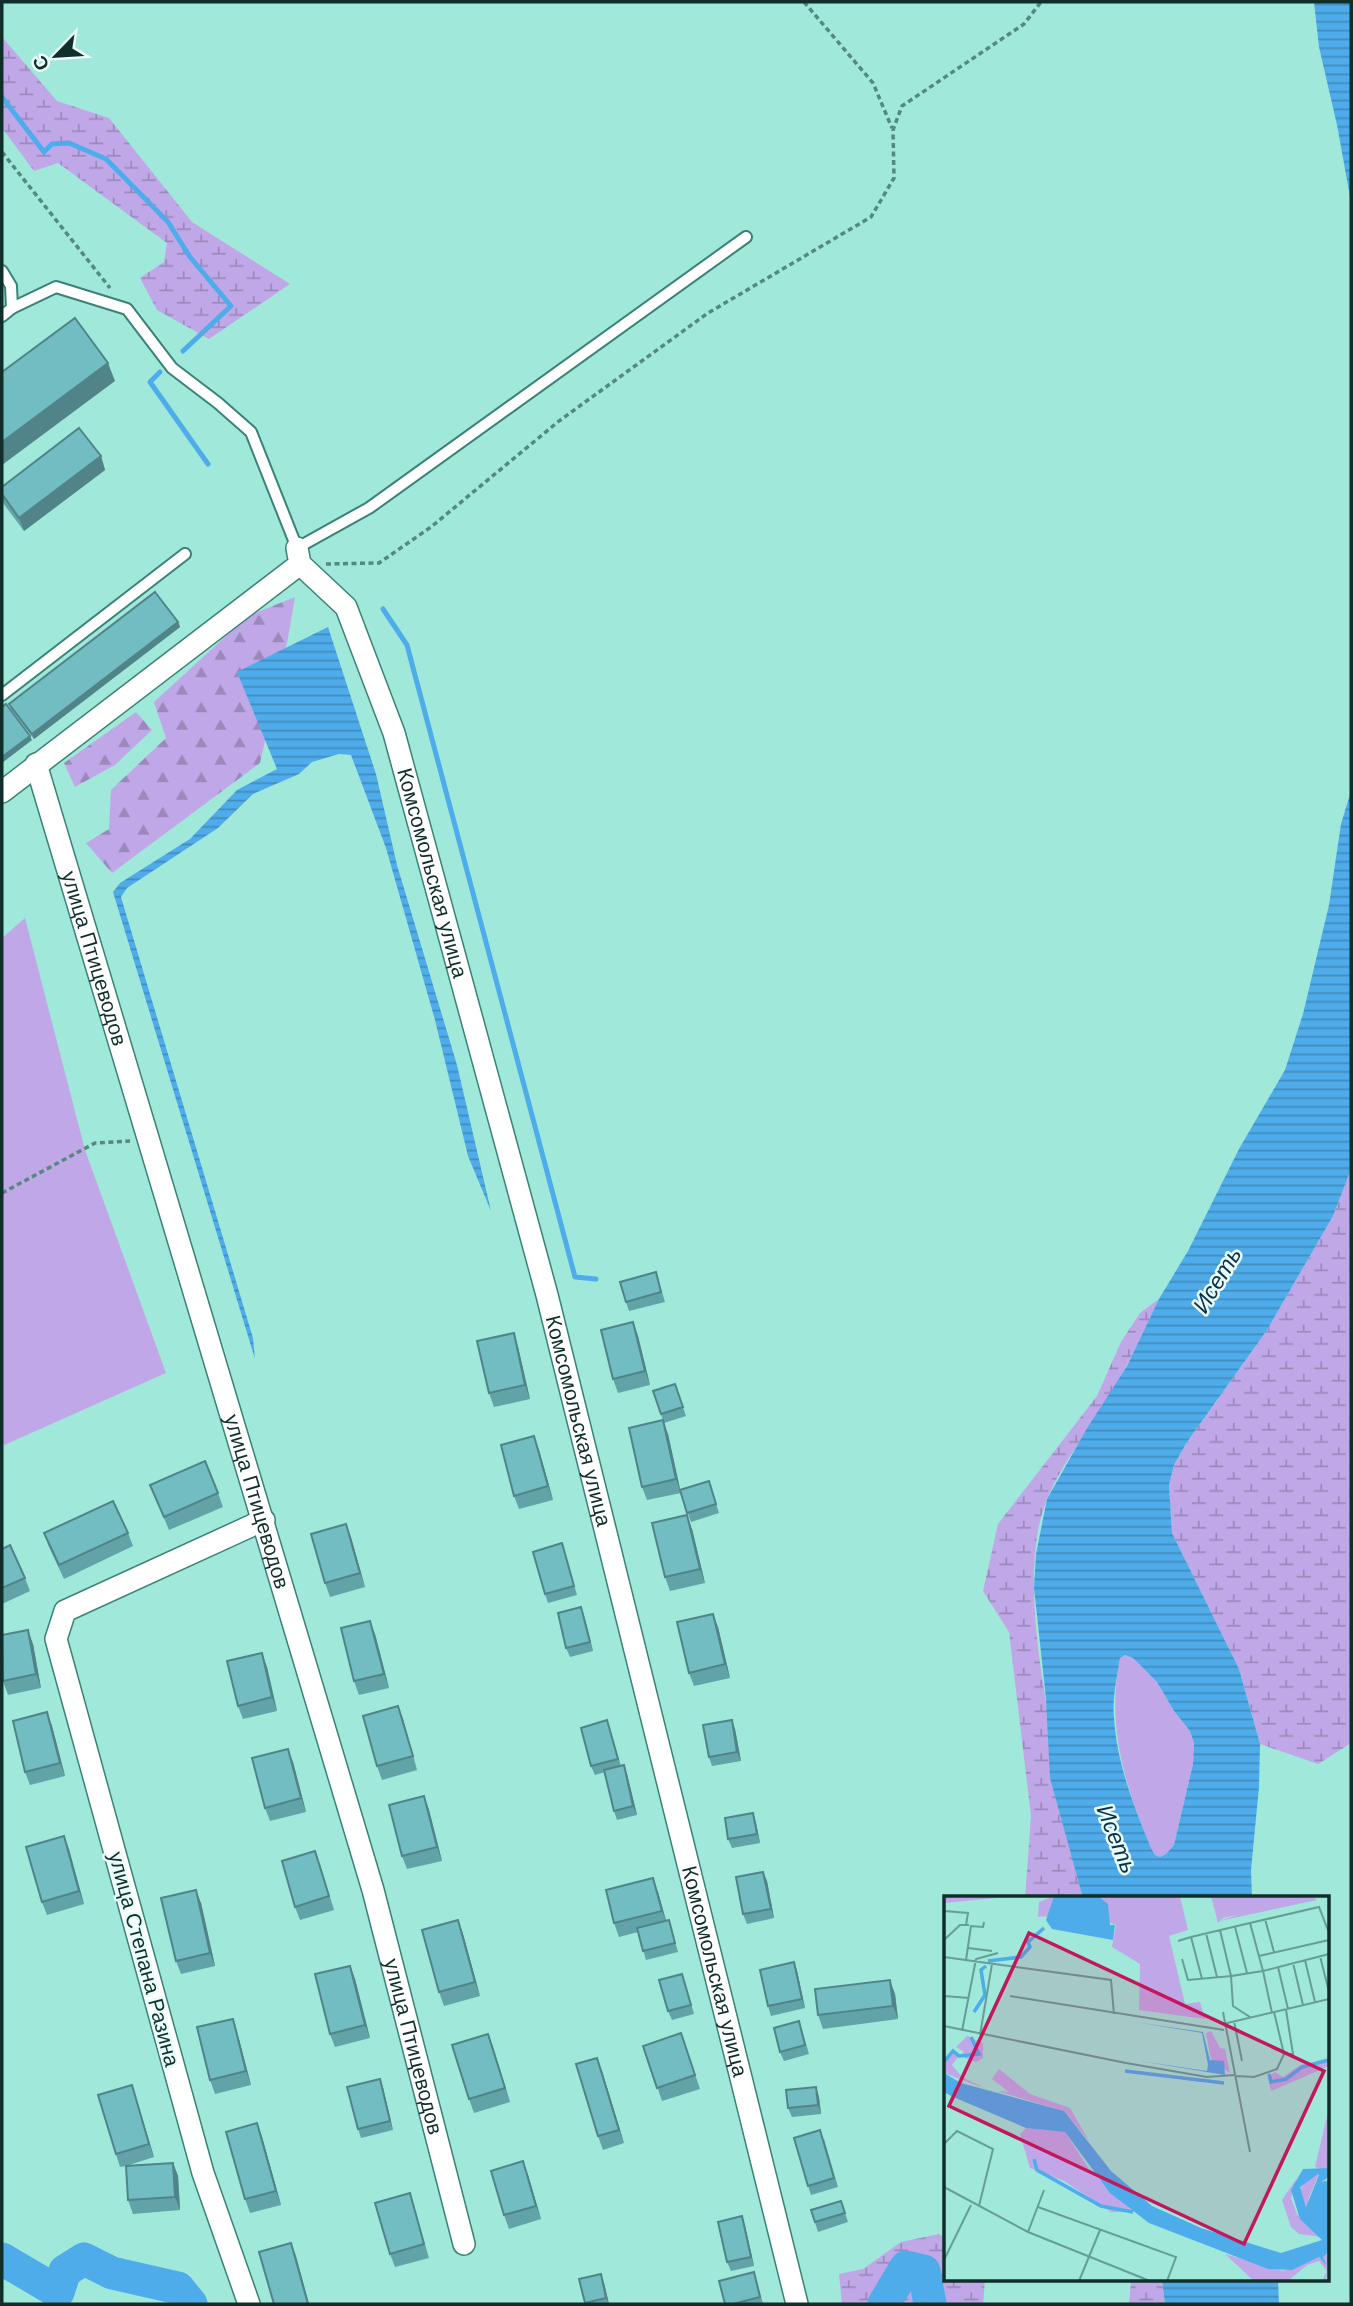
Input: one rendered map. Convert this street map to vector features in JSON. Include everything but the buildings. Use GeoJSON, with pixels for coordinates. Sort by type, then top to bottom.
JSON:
{"type":"FeatureCollection","features":[{"type":"Feature","properties":{"kind":"street"},"geometry":{"type":"LineString","coordinates":[[2,792],[298,556]]}},
{"type":"Feature","properties":{"kind":"street","name":"Комсомольская улица"},"geometry":{"type":"LineString","coordinates":[[298,556],[346,607],[394,733],[547,1295],[797,2304]]}},
{"type":"Feature","properties":{"kind":"street","name":"улица Птицеводов"},"geometry":{"type":"LineString","coordinates":[[36,764],[373,1890],[464,2244]]}},
{"type":"Feature","properties":{"kind":"street","name":"улица Степана Разина"},"geometry":{"type":"LineString","coordinates":[[249,2304],[203,2173],[56,1639],[65,1611],[264,1520]]}},
{"type":"Feature","properties":{"kind":"lane"},"geometry":{"type":"LineString","coordinates":[[2,316],[12,308],[56,287],[127,309],[172,368],[251,432],[298,556],[746,237]]}},
{"type":"Feature","properties":{"kind":"lane"},"geometry":{"type":"LineString","coordinates":[[2,271],[11,286],[12,308]]}},
{"type":"Feature","properties":{"kind":"lane"},"geometry":{"type":"LineString","coordinates":[[2,695],[185,554]]}},
{"type":"Feature","properties":{"kind":"path"},"geometry":{"type":"LineString","coordinates":[[804,2],[873,83],[893,130]]}},
{"type":"Feature","properties":{"kind":"path"},"geometry":{"type":"LineString","coordinates":[[298,556],[379,563],[431,527],[559,422],[708,313],[871,217],[894,178],[893,130],[901,106],[1024,24],[1041,2]]}},
{"type":"Feature","properties":{"kind":"path"},"geometry":{"type":"LineString","coordinates":[[2,152],[127,309]]}},
{"type":"Feature","properties":{"kind":"path"},"geometry":{"type":"LineString","coordinates":[[2,1193],[94,1143],[149,1140]]}},
{"type":"Feature","properties":{"kind":"green space"},"geometry":{"type":"Polygon","coordinates":[[[2,37],[57,101],[109,118],[192,222],[290,284],[209,339],[157,310],[140,278],[164,262],[167,243],[58,163],[34,171],[2,128],[2,37]]]}},
{"type":"Feature","properties":{"kind":"green space"},"geometry":{"type":"Polygon","coordinates":[[[295,597],[260,763],[112,873],[86,843],[109,829],[111,790],[166,738],[154,702],[248,616],[295,597]]]}},
{"type":"Feature","properties":{"kind":"green space"},"geometry":{"type":"Polygon","coordinates":[[[136,712],[152,730],[115,765],[75,787],[64,763],[136,712]]]}},
{"type":"Feature","properties":{"kind":"green space"},"geometry":{"type":"Polygon","coordinates":[[[25,918],[85,1150],[166,1373],[2,1446],[2,938],[25,918]]]}},
{"type":"Feature","properties":{"kind":"green space"},"geometry":{"type":"Polygon","coordinates":[[[1351,1169],[1351,1743],[1318,1764],[1260,1744],[1239,1669],[1172,1533],[1169,1485],[1174,1465],[1187,1442],[1267,1330],[1333,1216],[1351,1169]]]}},
{"type":"Feature","properties":{"kind":"green space"},"geometry":{"type":"Polygon","coordinates":[[[1159,1299],[1111,1394],[1053,1486],[1038,1529],[1034,1563],[1037,1637],[1048,1712],[1083,1896],[1025,1896],[1031,1816],[1009,1632],[983,1591],[998,1524],[1097,1396],[1121,1342],[1140,1313],[1159,1299]]]}},
{"type":"Feature","properties":{"kind":"green space"},"geometry":{"type":"Polygon","coordinates":[[[1125,1655],[1133,1658],[1157,1682],[1190,1731],[1194,1743],[1193,1764],[1174,1845],[1160,1857],[1155,1855],[1151,1848],[1133,1802],[1120,1755],[1115,1707],[1116,1683],[1120,1658],[1125,1655]]]}},
{"type":"Feature","properties":{"kind":"green space"},"geometry":{"type":"Polygon","coordinates":[[[939,2234],[944,2237],[944,2282],[985,2282],[983,2304],[842,2304],[839,2274],[863,2269],[901,2242],[939,2234]]]}},
{"type":"Feature","properties":{"kind":"green space"},"geometry":{"type":"Polygon","coordinates":[[[1131,2282],[1162,2282],[1165,2304],[1129,2304],[1131,2282]]]}},
{"type":"Feature","properties":{"kind":"water"},"geometry":{"type":"Polygon","coordinates":[[[1314,2],[1351,2],[1351,202],[1319,47],[1314,2]]]}},
{"type":"Feature","properties":{"kind":"water"},"geometry":{"type":"Polygon","coordinates":[[[328,627],[376,774],[397,865],[457,1065],[491,1211],[468,1156],[435,1020],[386,848],[351,755],[339,754],[312,762],[299,774],[253,794],[218,828],[127,888],[121,897],[253,1338],[255,1359],[113,892],[120,883],[190,839],[237,790],[277,769],[237,672],[328,627]]]}},
{"type":"Feature","properties":{"kind":"water","name":"Исеть"},"geometry":{"type":"Polygon","coordinates":[[[1351,791],[1351,1169],[1333,1216],[1267,1330],[1187,1442],[1174,1465],[1169,1485],[1172,1533],[1239,1669],[1260,1744],[1251,1870],[1252,1896],[1082,1896],[1050,1778],[1046,1699],[1034,1588],[1036,1554],[1047,1499],[1086,1430],[1127,1366],[1159,1299],[1188,1251],[1239,1149],[1285,1070],[1303,1014],[1329,905],[1341,824],[1351,791]],[[1125,1655],[1120,1658],[1114,1703],[1116,1735],[1133,1801],[1151,1848],[1155,1855],[1160,1857],[1174,1845],[1193,1764],[1194,1743],[1190,1731],[1157,1682],[1133,1658],[1125,1655]]]}},
{"type":"Feature","properties":{"kind":"water"},"geometry":{"type":"Polygon","coordinates":[[[1162,2282],[1278,2282],[1279,2304],[1165,2304],[1162,2282]]]}},
{"type":"Feature","properties":{"kind":"waterway"},"geometry":{"type":"LineString","coordinates":[[2,97],[44,152],[52,144],[69,143],[106,159],[168,222],[190,257],[231,306],[183,351]]}},
{"type":"Feature","properties":{"kind":"waterway"},"geometry":{"type":"LineString","coordinates":[[160,372],[150,382],[208,464]]}},
{"type":"Feature","properties":{"kind":"waterway"},"geometry":{"type":"LineString","coordinates":[[383,609],[407,645],[575,1277],[596,1279]]}},
{"type":"Feature","properties":{"kind":"waterway"},"geometry":{"type":"LineString","coordinates":[[2,2259],[58,2292],[65,2271],[84,2259],[112,2273],[178,2288],[191,2304]]}},
{"type":"Feature","properties":{"kind":"waterway"},"geometry":{"type":"LineString","coordinates":[[884,2304],[906,2267],[924,2271],[930,2304]]}}]}
